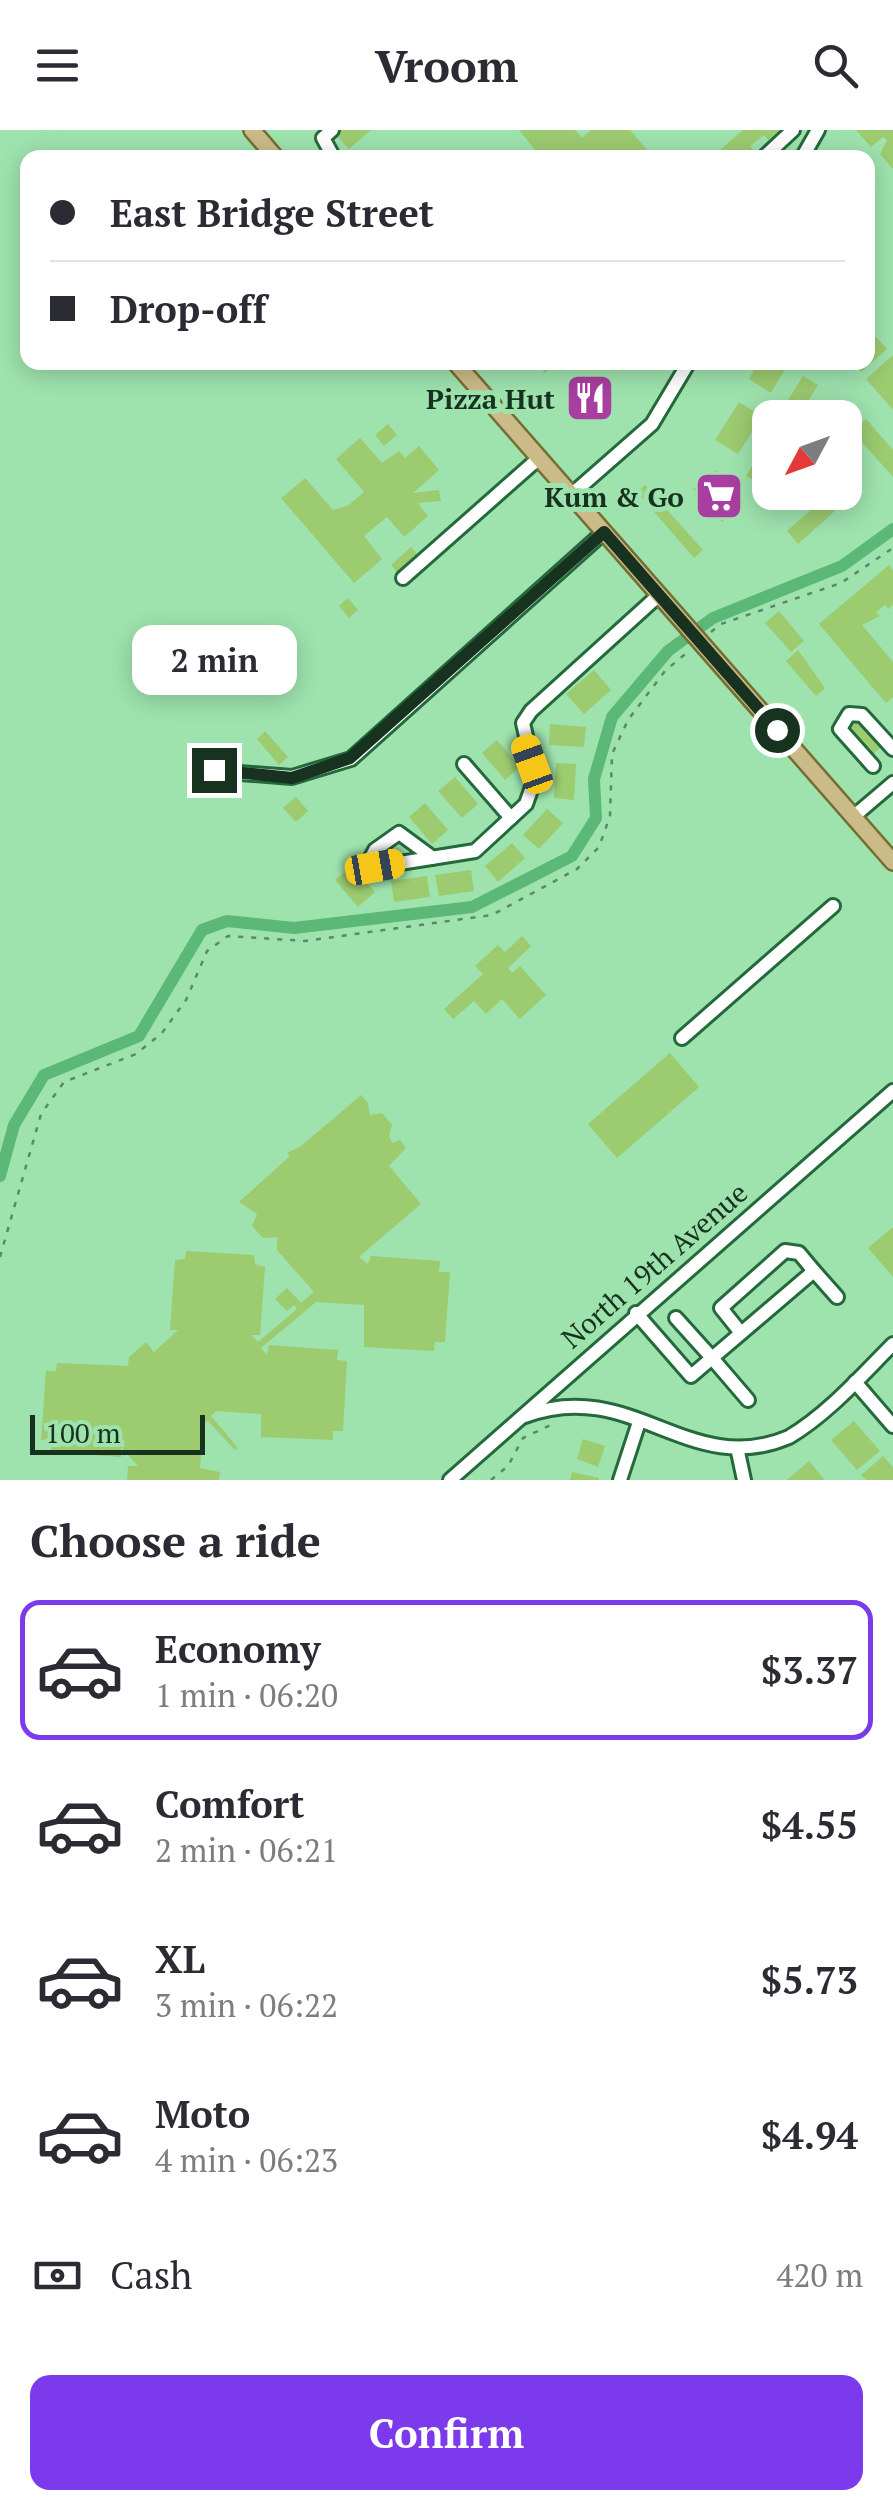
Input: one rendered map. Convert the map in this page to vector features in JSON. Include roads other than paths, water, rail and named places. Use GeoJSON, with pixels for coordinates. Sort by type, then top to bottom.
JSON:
{"type":"FeatureCollection","features":[{"type":"Feature","properties":{"kind":"main road"},"geometry":{"type":"LineString","coordinates":[[253,130],[269,150]]}},
{"type":"Feature","properties":{"kind":"main road"},"geometry":{"type":"LineString","coordinates":[[462,370],[893,862]]}},
{"type":"Feature","properties":{"kind":"street"},"geometry":{"type":"LineString","coordinates":[[330,150],[323,138],[332,130]]}},
{"type":"Feature","properties":{"kind":"street"},"geometry":{"type":"LineString","coordinates":[[771,150],[793,130]]}},
{"type":"Feature","properties":{"kind":"street"},"geometry":{"type":"LineString","coordinates":[[571,495],[652,424],[684,370]]}},
{"type":"Feature","properties":{"kind":"street"},"geometry":{"type":"LineString","coordinates":[[404,578],[539,458]]}},
{"type":"Feature","properties":{"kind":"street"},"geometry":{"type":"LineString","coordinates":[[214,770],[292,778],[350,758],[604,532]]}},
{"type":"Feature","properties":{"kind":"street"},"geometry":{"type":"LineString","coordinates":[[432,858],[400,833],[375,850],[370,861],[375,867],[475,852],[526,804],[533,784],[522,723],[530,711],[658,595]]}},
{"type":"Feature","properties":{"kind":"street"},"geometry":{"type":"LineString","coordinates":[[873,766],[840,729],[850,714],[862,715],[893,750]]}},
{"type":"Feature","properties":{"kind":"street"},"geometry":{"type":"LineString","coordinates":[[464,764],[511,818]]}},
{"type":"Feature","properties":{"kind":"street"},"geometry":{"type":"LineString","coordinates":[[853,817],[893,782]]}},
{"type":"Feature","properties":{"kind":"street"},"geometry":{"type":"LineString","coordinates":[[682,1038],[833,906]]}},
{"type":"Feature","properties":{"kind":"street","name":"North 19th Avenue"},"geometry":{"type":"LineString","coordinates":[[450,1480],[893,1090]]}},
{"type":"Feature","properties":{"kind":"street"},"geometry":{"type":"LineString","coordinates":[[741,1333],[720,1308],[785,1250],[799,1253],[836,1297]]}},
{"type":"Feature","properties":{"kind":"street"},"geometry":{"type":"LineString","coordinates":[[636,1313],[691,1376],[814,1271]]}},
{"type":"Feature","properties":{"kind":"street"},"geometry":{"type":"LineString","coordinates":[[676,1318],[748,1400]]}},
{"type":"Feature","properties":{"kind":"street"},"geometry":{"type":"LineString","coordinates":[[522,1417],[567,1405],[593,1407],[639,1422],[696,1450],[738,1452],[790,1436],[855,1382],[893,1344]]}},
{"type":"Feature","properties":{"kind":"street"},"geometry":{"type":"LineString","coordinates":[[855,1382],[893,1426]]}},
{"type":"Feature","properties":{"kind":"street"},"geometry":{"type":"LineString","coordinates":[[620,1480],[639,1422]]}},
{"type":"Feature","properties":{"kind":"street"},"geometry":{"type":"LineString","coordinates":[[738,1452],[744,1480]]}},
{"type":"Feature","properties":{"kind":"waterway"},"geometry":{"type":"LineString","coordinates":[[0,1176],[14,1125],[44,1075],[139,1036],[202,930],[227,921],[294,928],[472,907],[572,856],[596,818],[594,779],[612,717],[668,651],[713,618],[842,566],[893,529]]}},
{"type":"Feature","properties":{"kind":"place","name":"Pizza Hut"},"geometry":{"type":"Point","coordinates":[590,398]}},
{"type":"Feature","properties":{"kind":"place","name":"Kum & Go"},"geometry":{"type":"Point","coordinates":[719,496]}}]}
